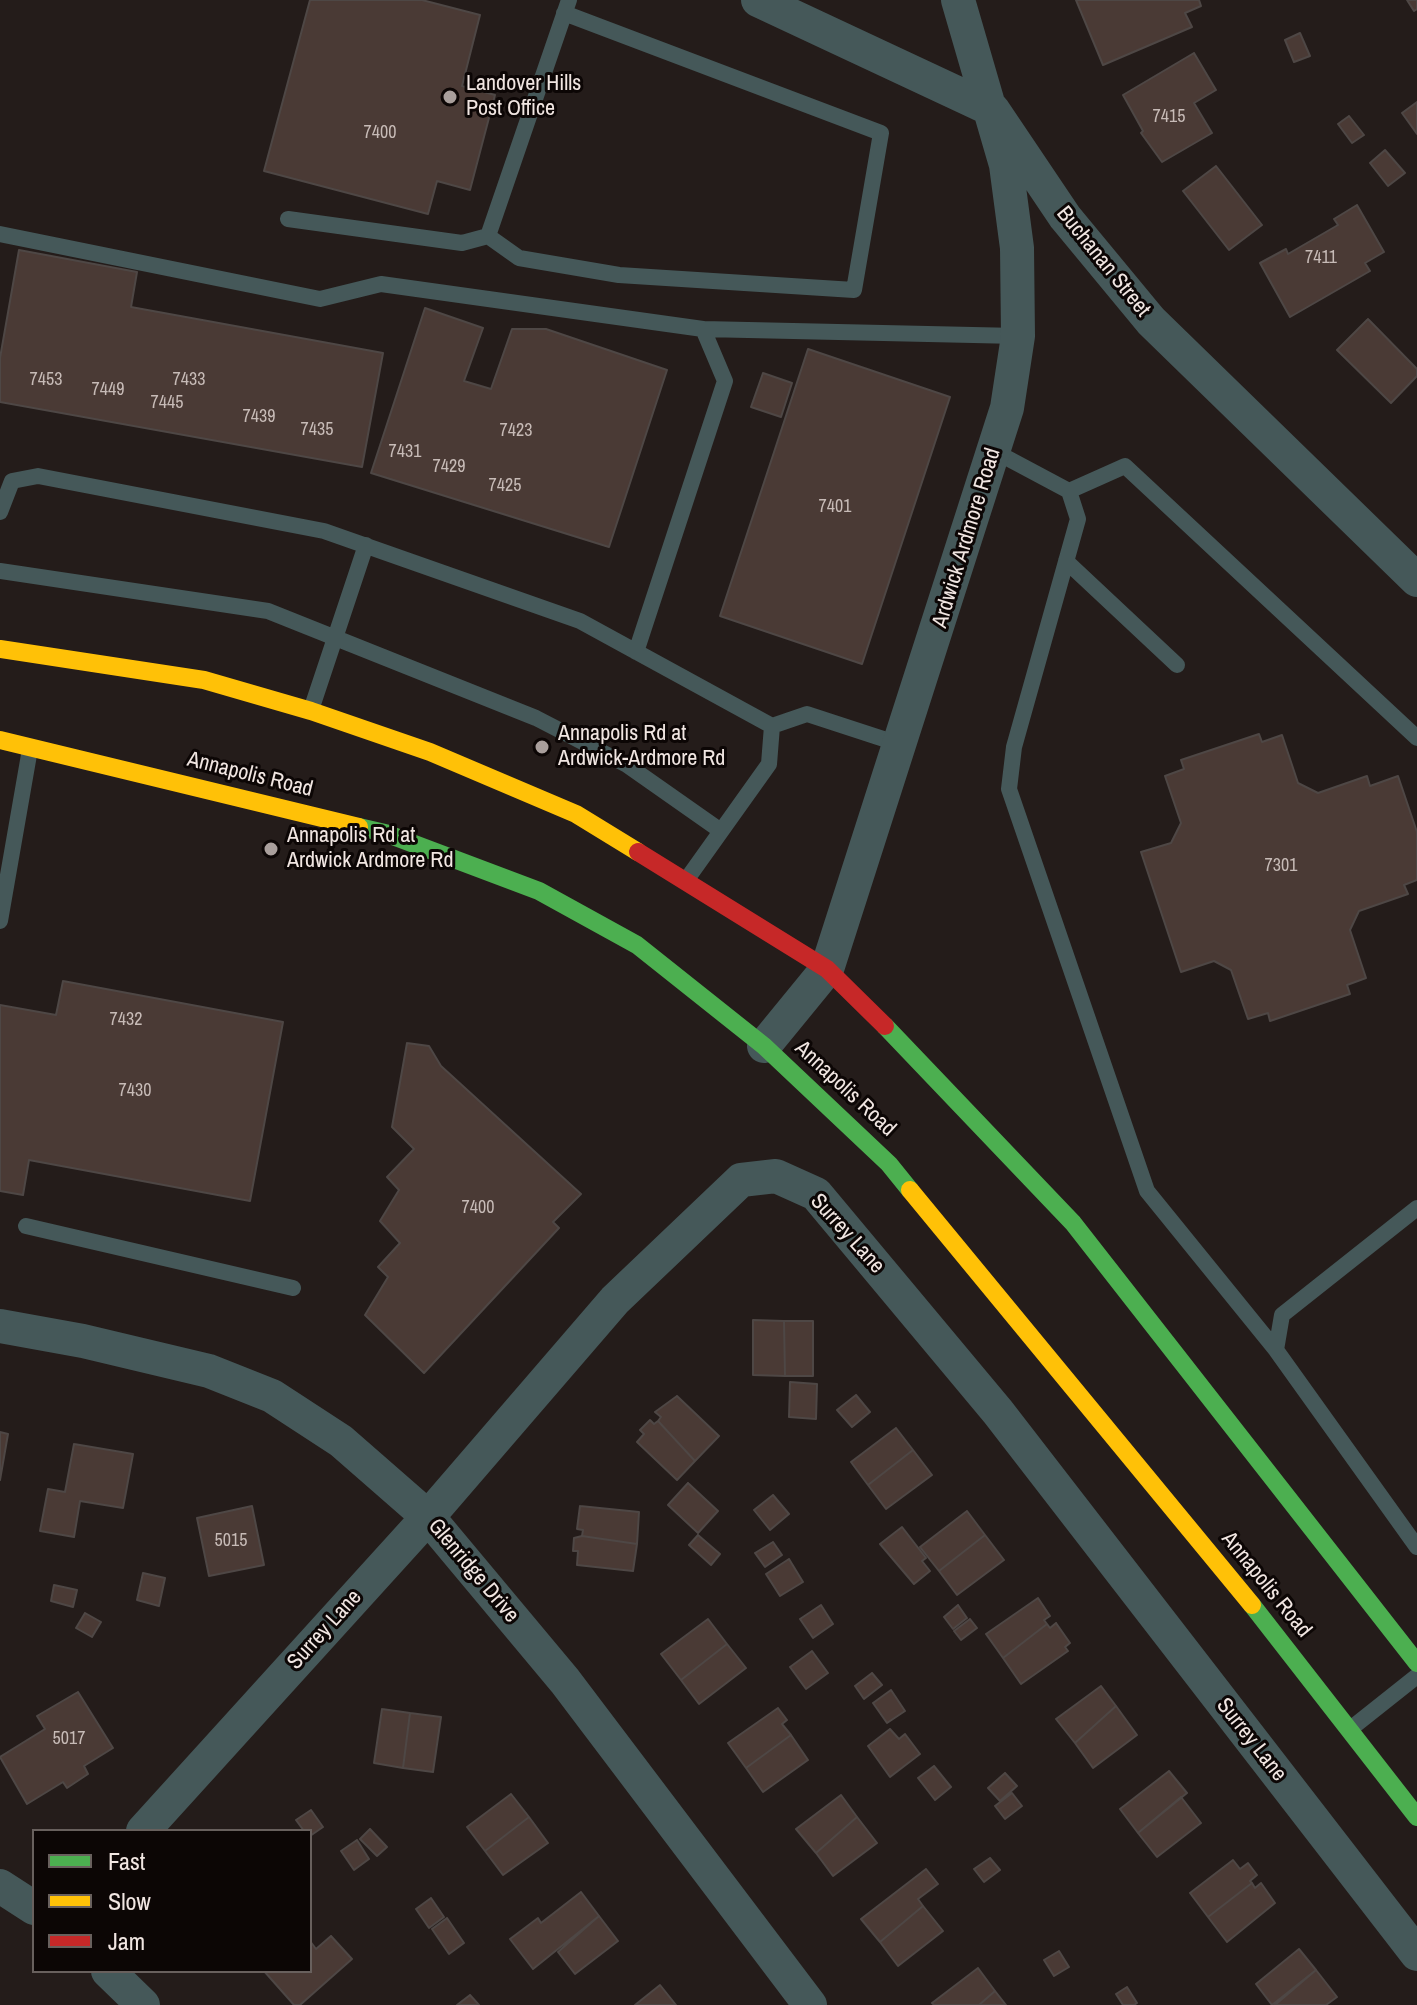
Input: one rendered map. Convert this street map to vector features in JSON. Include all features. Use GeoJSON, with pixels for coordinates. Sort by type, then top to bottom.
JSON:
{"type":"FeatureCollection","features":[{"type":"Feature","properties":{"kind":"main road"},"geometry":{"type":"LineString","coordinates":[[0,649],[204,680],[311,711],[430,752],[576,814],[827,969],[941,1081],[1073,1223],[1417,1663]]}},
{"type":"Feature","properties":{"kind":"main road","name":"Annapolis Road"},"geometry":{"type":"LineString","coordinates":[[0,740],[385,833],[539,891],[637,945],[764,1046],[889,1164],[1263,1618],[1417,1817]]}},
{"type":"Feature","properties":{"kind":"street"},"geometry":{"type":"LineString","coordinates":[[758,0],[993,110]]}},
{"type":"Feature","properties":{"kind":"street","name":"Ardwick Ardmore Road"},"geometry":{"type":"LineString","coordinates":[[764,1046],[827,969],[902,745],[1007,408],[1018,336],[1017,248],[1006,165],[993,110],[958,0]]}},
{"type":"Feature","properties":{"kind":"street","name":"Buchanan Street"},"geometry":{"type":"LineString","coordinates":[[993,110],[1065,217],[1151,321],[1417,580]]}},
{"type":"Feature","properties":{"kind":"street","name":"Surrey Lane"},"geometry":{"type":"LineString","coordinates":[[145,1829],[428,1517],[615,1300],[741,1180],[776,1176],[816,1194],[998,1412],[1417,1954]]}},
{"type":"Feature","properties":{"kind":"street","name":"Glenridge Drive"},"geometry":{"type":"LineString","coordinates":[[0,1326],[83,1341],[209,1371],[272,1396],[341,1441],[428,1517],[565,1681],[810,2005]]}},
{"type":"Feature","properties":{"kind":"street"},"geometry":{"type":"LineString","coordinates":[[0,1886],[32,1907]]}},
{"type":"Feature","properties":{"kind":"street"},"geometry":{"type":"LineString","coordinates":[[110,1973],[143,2005]]}},
{"type":"Feature","properties":{"kind":"lane"},"geometry":{"type":"LineString","coordinates":[[567,6],[881,133],[854,290],[619,275],[519,258],[488,236],[567,6]]}},
{"type":"Feature","properties":{"kind":"lane"},"geometry":{"type":"LineString","coordinates":[[288,219],[462,243],[488,236]]}},
{"type":"Feature","properties":{"kind":"lane"},"geometry":{"type":"LineString","coordinates":[[0,234],[320,299],[381,284],[703,329],[1018,336]]}},
{"type":"Feature","properties":{"kind":"lane"},"geometry":{"type":"LineString","coordinates":[[636,652],[725,381],[703,329]]}},
{"type":"Feature","properties":{"kind":"lane"},"geometry":{"type":"LineString","coordinates":[[994,451],[1069,491],[1078,519],[1014,747],[1009,789],[1147,1191],[1276,1350],[1417,1547]]}},
{"type":"Feature","properties":{"kind":"lane"},"geometry":{"type":"LineString","coordinates":[[1069,491],[1125,466],[1417,738]]}},
{"type":"Feature","properties":{"kind":"lane"},"geometry":{"type":"LineString","coordinates":[[0,512],[12,481],[38,476],[324,531],[580,621],[772,726],[807,714],[902,745]]}},
{"type":"Feature","properties":{"kind":"lane"},"geometry":{"type":"LineString","coordinates":[[311,711],[366,545]]}},
{"type":"Feature","properties":{"kind":"lane"},"geometry":{"type":"LineString","coordinates":[[1066,561],[1177,665]]}},
{"type":"Feature","properties":{"kind":"lane"},"geometry":{"type":"LineString","coordinates":[[0,571],[268,611],[536,718],[627,765],[721,831]]}},
{"type":"Feature","properties":{"kind":"lane"},"geometry":{"type":"LineString","coordinates":[[686,881],[769,764],[772,726]]}},
{"type":"Feature","properties":{"kind":"lane"},"geometry":{"type":"LineString","coordinates":[[0,921],[30,747]]}},
{"type":"Feature","properties":{"kind":"lane"},"geometry":{"type":"LineString","coordinates":[[1276,1350],[1282,1315],[1417,1208]]}},
{"type":"Feature","properties":{"kind":"lane"},"geometry":{"type":"LineString","coordinates":[[26,1226],[293,1288]]}},
{"type":"Feature","properties":{"kind":"lane"},"geometry":{"type":"LineString","coordinates":[[1349,1730],[1417,1676]]}},
{"type":"Feature","properties":{"kind":"building"},"geometry":{"type":"Polygon","coordinates":[[[310,0],[422,0],[480,15],[462,86],[495,95],[470,190],[437,181],[428,214],[264,171],[310,0]]]}},
{"type":"Feature","properties":{"kind":"building"},"geometry":{"type":"Polygon","coordinates":[[[1076,0],[1199,0],[1201,6],[1185,13],[1192,27],[1103,65],[1076,0]]]}},
{"type":"Feature","properties":{"kind":"building"},"geometry":{"type":"Polygon","coordinates":[[[1407,0],[1417,0],[1417,9],[1414,11],[1407,0]]]}},
{"type":"Feature","properties":{"kind":"building"},"geometry":{"type":"Polygon","coordinates":[[[1300,33],[1310,56],[1294,62],[1285,40],[1300,33]]]}},
{"type":"Feature","properties":{"kind":"building"},"geometry":{"type":"Polygon","coordinates":[[[1194,53],[1216,90],[1194,103],[1212,133],[1162,162],[1141,133],[1143,131],[1123,95],[1194,53]]]}},
{"type":"Feature","properties":{"kind":"building"},"geometry":{"type":"Polygon","coordinates":[[[1417,102],[1417,134],[1402,113],[1417,102]]]}},
{"type":"Feature","properties":{"kind":"building"},"geometry":{"type":"Polygon","coordinates":[[[1349,116],[1364,135],[1352,143],[1338,124],[1349,116]]]}},
{"type":"Feature","properties":{"kind":"building"},"geometry":{"type":"Polygon","coordinates":[[[1385,150],[1405,173],[1388,186],[1370,163],[1385,150]]]}},
{"type":"Feature","properties":{"kind":"building"},"geometry":{"type":"Polygon","coordinates":[[[1216,166],[1262,225],[1229,250],[1183,191],[1216,166]]]}},
{"type":"Feature","properties":{"kind":"building"},"geometry":{"type":"Polygon","coordinates":[[[1357,205],[1384,252],[1365,263],[1370,271],[1290,317],[1260,263],[1286,249],[1288,254],[1338,225],[1334,219],[1357,205]]]}},
{"type":"Feature","properties":{"kind":"building"},"geometry":{"type":"Polygon","coordinates":[[[19,250],[137,272],[131,307],[383,353],[362,467],[0,402],[0,358],[19,250]]]}},
{"type":"Feature","properties":{"kind":"building"},"geometry":{"type":"Polygon","coordinates":[[[425,308],[483,328],[464,381],[491,389],[512,329],[546,329],[667,370],[609,547],[371,473],[425,308]]]}},
{"type":"Feature","properties":{"kind":"building"},"geometry":{"type":"Polygon","coordinates":[[[1368,319],[1417,369],[1417,376],[1391,403],[1337,350],[1368,319]]]}},
{"type":"Feature","properties":{"kind":"building"},"geometry":{"type":"Polygon","coordinates":[[[808,349],[950,397],[862,664],[720,616],[808,349]]]}},
{"type":"Feature","properties":{"kind":"building"},"geometry":{"type":"Polygon","coordinates":[[[763,373],[792,383],[781,417],[751,407],[763,373]]]}},
{"type":"Feature","properties":{"kind":"building"},"geometry":{"type":"Polygon","coordinates":[[[1259,734],[1262,742],[1282,735],[1298,783],[1318,793],[1367,776],[1370,786],[1398,776],[1417,832],[1417,880],[1404,885],[1408,894],[1359,911],[1350,930],[1366,978],[1347,985],[1350,994],[1270,1021],[1268,1013],[1248,1019],[1231,970],[1214,961],[1181,972],[1141,852],[1171,843],[1181,823],[1165,776],[1184,769],[1181,760],[1259,734]]]}},
{"type":"Feature","properties":{"kind":"building"},"geometry":{"type":"Polygon","coordinates":[[[63,981],[283,1022],[250,1201],[29,1160],[23,1195],[0,1191],[0,1005],[56,1015],[63,981]]]}},
{"type":"Feature","properties":{"kind":"building"},"geometry":{"type":"Polygon","coordinates":[[[407,1043],[429,1046],[441,1066],[581,1194],[553,1222],[559,1228],[424,1373],[365,1315],[388,1277],[378,1267],[400,1243],[380,1221],[399,1190],[387,1177],[414,1149],[392,1127],[407,1043]]]}},
{"type":"Feature","properties":{"kind":"building"},"geometry":{"type":"Polygon","coordinates":[[[753,1320],[784,1321],[785,1376],[753,1375],[753,1320]]]}},
{"type":"Feature","properties":{"kind":"building"},"geometry":{"type":"Polygon","coordinates":[[[784,1321],[813,1321],[813,1376],[785,1376],[784,1321]]]}},
{"type":"Feature","properties":{"kind":"building"},"geometry":{"type":"Polygon","coordinates":[[[790,1382],[817,1384],[816,1419],[789,1417],[790,1382]]]}},
{"type":"Feature","properties":{"kind":"building"},"geometry":{"type":"Polygon","coordinates":[[[856,1395],[870,1412],[852,1427],[837,1410],[856,1395]]]}},
{"type":"Feature","properties":{"kind":"building"},"geometry":{"type":"Polygon","coordinates":[[[677,1396],[719,1436],[695,1461],[658,1421],[661,1417],[655,1412],[677,1396]]]}},
{"type":"Feature","properties":{"kind":"building"},"geometry":{"type":"Polygon","coordinates":[[[650,1420],[654,1424],[658,1421],[695,1461],[677,1480],[637,1442],[644,1434],[640,1430],[650,1420]]]}},
{"type":"Feature","properties":{"kind":"building"},"geometry":{"type":"Polygon","coordinates":[[[896,1428],[913,1450],[868,1485],[851,1462],[896,1428]]]}},
{"type":"Feature","properties":{"kind":"building"},"geometry":{"type":"Polygon","coordinates":[[[0,1432],[8,1434],[0,1480],[0,1432]]]}},
{"type":"Feature","properties":{"kind":"building"},"geometry":{"type":"Polygon","coordinates":[[[74,1444],[133,1454],[123,1508],[80,1501],[74,1537],[40,1531],[48,1489],[65,1492],[74,1444]]]}},
{"type":"Feature","properties":{"kind":"building"},"geometry":{"type":"Polygon","coordinates":[[[913,1450],[932,1475],[886,1509],[868,1485],[913,1450]]]}},
{"type":"Feature","properties":{"kind":"building"},"geometry":{"type":"Polygon","coordinates":[[[688,1483],[718,1511],[698,1533],[668,1505],[688,1483]]]}},
{"type":"Feature","properties":{"kind":"building"},"geometry":{"type":"Polygon","coordinates":[[[773,1495],[789,1514],[770,1530],[754,1510],[773,1495]]]}},
{"type":"Feature","properties":{"kind":"building"},"geometry":{"type":"Polygon","coordinates":[[[252,1506],[264,1565],[209,1576],[197,1518],[252,1506]]]}},
{"type":"Feature","properties":{"kind":"building"},"geometry":{"type":"Polygon","coordinates":[[[580,1506],[639,1512],[637,1544],[582,1536],[583,1530],[577,1529],[580,1506]]]}},
{"type":"Feature","properties":{"kind":"building"},"geometry":{"type":"Polygon","coordinates":[[[967,1511],[985,1535],[939,1571],[920,1547],[967,1511]]]}},
{"type":"Feature","properties":{"kind":"building"},"geometry":{"type":"Polygon","coordinates":[[[902,1527],[926,1558],[922,1561],[930,1571],[914,1584],[880,1544],[902,1527]]]}},
{"type":"Feature","properties":{"kind":"building"},"geometry":{"type":"Polygon","coordinates":[[[698,1535],[720,1554],[711,1565],[689,1545],[698,1535]]]}},
{"type":"Feature","properties":{"kind":"building"},"geometry":{"type":"Polygon","coordinates":[[[985,1535],[1004,1560],[957,1595],[939,1571],[985,1535]]]}},
{"type":"Feature","properties":{"kind":"building"},"geometry":{"type":"Polygon","coordinates":[[[582,1536],[637,1544],[633,1571],[577,1565],[578,1551],[573,1551],[574,1538],[582,1536]]]}},
{"type":"Feature","properties":{"kind":"building"},"geometry":{"type":"Polygon","coordinates":[[[773,1542],[782,1555],[765,1567],[755,1553],[773,1542]]]}},
{"type":"Feature","properties":{"kind":"building"},"geometry":{"type":"Polygon","coordinates":[[[789,1559],[803,1582],[780,1596],[766,1574],[789,1559]]]}},
{"type":"Feature","properties":{"kind":"building"},"geometry":{"type":"Polygon","coordinates":[[[143,1573],[165,1578],[159,1606],[137,1600],[143,1573]]]}},
{"type":"Feature","properties":{"kind":"building"},"geometry":{"type":"Polygon","coordinates":[[[54,1585],[77,1590],[73,1607],[51,1601],[54,1585]]]}},
{"type":"Feature","properties":{"kind":"building"},"geometry":{"type":"Polygon","coordinates":[[[1038,1598],[1050,1616],[1044,1620],[1047,1624],[1003,1658],[986,1634],[1038,1598]]]}},
{"type":"Feature","properties":{"kind":"building"},"geometry":{"type":"Polygon","coordinates":[[[821,1605],[833,1624],[813,1638],[800,1619],[821,1605]]]}},
{"type":"Feature","properties":{"kind":"building"},"geometry":{"type":"Polygon","coordinates":[[[958,1605],[967,1618],[953,1629],[944,1617],[958,1605]]]}},
{"type":"Feature","properties":{"kind":"building"},"geometry":{"type":"Polygon","coordinates":[[[85,1613],[101,1622],[92,1637],[76,1628],[85,1613]]]}},
{"type":"Feature","properties":{"kind":"building"},"geometry":{"type":"Polygon","coordinates":[[[708,1619],[727,1644],[681,1680],[661,1654],[708,1619]]]}},
{"type":"Feature","properties":{"kind":"building"},"geometry":{"type":"Polygon","coordinates":[[[970,1619],[977,1628],[961,1640],[954,1631],[970,1619]]]}},
{"type":"Feature","properties":{"kind":"building"},"geometry":{"type":"Polygon","coordinates":[[[1056,1623],[1070,1643],[1065,1647],[1068,1651],[1021,1684],[1003,1658],[1047,1624],[1050,1628],[1056,1623]]]}},
{"type":"Feature","properties":{"kind":"building"},"geometry":{"type":"Polygon","coordinates":[[[727,1644],[746,1668],[699,1704],[681,1680],[727,1644]]]}},
{"type":"Feature","properties":{"kind":"building"},"geometry":{"type":"Polygon","coordinates":[[[812,1651],[828,1673],[806,1689],[790,1667],[812,1651]]]}},
{"type":"Feature","properties":{"kind":"building"},"geometry":{"type":"Polygon","coordinates":[[[872,1673],[882,1685],[864,1699],[855,1686],[872,1673]]]}},
{"type":"Feature","properties":{"kind":"building"},"geometry":{"type":"Polygon","coordinates":[[[1101,1686],[1116,1706],[1075,1743],[1056,1719],[1101,1686]]]}},
{"type":"Feature","properties":{"kind":"building"},"geometry":{"type":"Polygon","coordinates":[[[891,1690],[905,1711],[887,1723],[873,1703],[891,1690]]]}},
{"type":"Feature","properties":{"kind":"building"},"geometry":{"type":"Polygon","coordinates":[[[78,1692],[113,1748],[84,1766],[88,1774],[67,1788],[63,1782],[27,1804],[0,1757],[45,1729],[37,1716],[78,1692]]]}},
{"type":"Feature","properties":{"kind":"building"},"geometry":{"type":"Polygon","coordinates":[[[1116,1706],[1137,1735],[1093,1768],[1075,1743],[1116,1706]]]}},
{"type":"Feature","properties":{"kind":"building"},"geometry":{"type":"Polygon","coordinates":[[[778,1708],[787,1720],[782,1724],[791,1735],[746,1768],[728,1743],[778,1708]]]}},
{"type":"Feature","properties":{"kind":"building"},"geometry":{"type":"Polygon","coordinates":[[[382,1709],[410,1713],[403,1768],[374,1763],[382,1709]]]}},
{"type":"Feature","properties":{"kind":"building"},"geometry":{"type":"Polygon","coordinates":[[[410,1713],[441,1717],[433,1772],[403,1768],[410,1713]]]}},
{"type":"Feature","properties":{"kind":"building"},"geometry":{"type":"Polygon","coordinates":[[[890,1729],[899,1739],[905,1734],[920,1754],[890,1777],[868,1746],[890,1729]]]}},
{"type":"Feature","properties":{"kind":"building"},"geometry":{"type":"Polygon","coordinates":[[[791,1735],[808,1760],[763,1792],[746,1768],[791,1735]]]}},
{"type":"Feature","properties":{"kind":"building"},"geometry":{"type":"Polygon","coordinates":[[[934,1766],[951,1787],[935,1800],[918,1778],[934,1766]]]}},
{"type":"Feature","properties":{"kind":"building"},"geometry":{"type":"Polygon","coordinates":[[[1169,1771],[1187,1793],[1138,1833],[1120,1809],[1169,1771]]]}},
{"type":"Feature","properties":{"kind":"building"},"geometry":{"type":"Polygon","coordinates":[[[1005,1773],[1017,1786],[1000,1801],[988,1788],[1005,1773]]]}},
{"type":"Feature","properties":{"kind":"building"},"geometry":{"type":"Polygon","coordinates":[[[1012,1793],[1022,1806],[1005,1819],[995,1806],[1012,1793]]]}},
{"type":"Feature","properties":{"kind":"building"},"geometry":{"type":"Polygon","coordinates":[[[511,1794],[529,1817],[485,1851],[467,1827],[511,1794]]]}},
{"type":"Feature","properties":{"kind":"building"},"geometry":{"type":"Polygon","coordinates":[[[841,1795],[857,1817],[816,1853],[796,1829],[841,1795]]]}},
{"type":"Feature","properties":{"kind":"building"},"geometry":{"type":"Polygon","coordinates":[[[1181,1797],[1201,1823],[1157,1857],[1138,1833],[1181,1797]]]}},
{"type":"Feature","properties":{"kind":"building"},"geometry":{"type":"Polygon","coordinates":[[[311,1810],[323,1827],[312,1835],[312,1829],[303,1829],[296,1820],[311,1810]]]}},
{"type":"Feature","properties":{"kind":"building"},"geometry":{"type":"Polygon","coordinates":[[[529,1817],[548,1843],[503,1875],[485,1851],[529,1817]]]}},
{"type":"Feature","properties":{"kind":"building"},"geometry":{"type":"Polygon","coordinates":[[[857,1817],[877,1843],[833,1876],[816,1853],[857,1817]]]}},
{"type":"Feature","properties":{"kind":"building"},"geometry":{"type":"Polygon","coordinates":[[[370,1829],[387,1847],[377,1856],[360,1839],[370,1829]]]}},
{"type":"Feature","properties":{"kind":"building"},"geometry":{"type":"Polygon","coordinates":[[[357,1840],[369,1859],[354,1870],[341,1851],[357,1840]]]}},
{"type":"Feature","properties":{"kind":"building"},"geometry":{"type":"Polygon","coordinates":[[[990,1858],[1000,1870],[984,1882],[974,1869],[990,1858]]]}},
{"type":"Feature","properties":{"kind":"building"},"geometry":{"type":"Polygon","coordinates":[[[1233,1860],[1240,1869],[1248,1863],[1257,1875],[1250,1881],[1252,1883],[1208,1917],[1190,1893],[1233,1860]]]}},
{"type":"Feature","properties":{"kind":"building"},"geometry":{"type":"Polygon","coordinates":[[[926,1869],[938,1884],[918,1899],[923,1906],[880,1942],[861,1919],[926,1869]]]}},
{"type":"Feature","properties":{"kind":"building"},"geometry":{"type":"Polygon","coordinates":[[[1252,1883],[1255,1888],[1261,1883],[1275,1903],[1227,1942],[1208,1917],[1252,1883]]]}},
{"type":"Feature","properties":{"kind":"building"},"geometry":{"type":"Polygon","coordinates":[[[581,1892],[599,1916],[533,1969],[510,1939],[538,1918],[541,1923],[581,1892]]]}},
{"type":"Feature","properties":{"kind":"building"},"geometry":{"type":"Polygon","coordinates":[[[431,1898],[444,1917],[429,1928],[416,1909],[431,1898]]]}},
{"type":"Feature","properties":{"kind":"building"},"geometry":{"type":"Polygon","coordinates":[[[923,1906],[943,1931],[898,1966],[880,1942],[923,1906]]]}},
{"type":"Feature","properties":{"kind":"building"},"geometry":{"type":"Polygon","coordinates":[[[599,1916],[618,1941],[575,1974],[558,1952],[599,1916]]]}},
{"type":"Feature","properties":{"kind":"building"},"geometry":{"type":"Polygon","coordinates":[[[447,1918],[464,1943],[449,1954],[432,1929],[447,1918]]]}},
{"type":"Feature","properties":{"kind":"building"},"geometry":{"type":"Polygon","coordinates":[[[331,1936],[352,1959],[300,2005],[294,2005],[266,1973],[312,1973],[312,1944],[316,1949],[331,1936]]]}},
{"type":"Feature","properties":{"kind":"building"},"geometry":{"type":"Polygon","coordinates":[[[1299,1949],[1316,1970],[1272,2005],[1256,1984],[1299,1949]]]}},
{"type":"Feature","properties":{"kind":"building"},"geometry":{"type":"Polygon","coordinates":[[[1059,1951],[1069,1967],[1054,1976],[1044,1960],[1059,1951]]]}},
{"type":"Feature","properties":{"kind":"building"},"geometry":{"type":"Polygon","coordinates":[[[978,1968],[995,1991],[979,2005],[932,2003],[978,1968]]]}},
{"type":"Feature","properties":{"kind":"building"},"geometry":{"type":"Polygon","coordinates":[[[1316,1970],[1337,1997],[1326,2005],[1275,2005],[1316,1970]]]}},
{"type":"Feature","properties":{"kind":"building"},"geometry":{"type":"Polygon","coordinates":[[[660,1985],[676,2005],[635,2005],[660,1985]]]}},
{"type":"Feature","properties":{"kind":"building"},"geometry":{"type":"Polygon","coordinates":[[[1127,1987],[1137,2003],[1134,2005],[1123,2005],[1116,1994],[1127,1987]]]}},
{"type":"Feature","properties":{"kind":"building"},"geometry":{"type":"Polygon","coordinates":[[[995,1991],[1006,2005],[979,2005],[995,1991]]]}},
{"type":"Feature","properties":{"kind":"building"},"geometry":{"type":"Polygon","coordinates":[[[470,1995],[479,2005],[457,2005],[470,1995]]]}},
{"type":"Feature","properties":{"kind":"traffic: fast"},"geometry":{"type":"LineString","coordinates":[[359,827],[385,833],[539,891],[637,945],[764,1046],[889,1164],[910,1190]]}},
{"type":"Feature","properties":{"kind":"traffic: fast"},"geometry":{"type":"LineString","coordinates":[[885,1026],[1073,1223],[1417,1663]]}},
{"type":"Feature","properties":{"kind":"traffic: fast"},"geometry":{"type":"LineString","coordinates":[[1252,1605],[1417,1817]]}},
{"type":"Feature","properties":{"kind":"traffic: slow"},"geometry":{"type":"LineString","coordinates":[[0,649],[204,680],[311,711],[430,752],[576,814],[638,852]]}},
{"type":"Feature","properties":{"kind":"traffic: slow"},"geometry":{"type":"LineString","coordinates":[[0,740],[359,827]]}},
{"type":"Feature","properties":{"kind":"traffic: slow"},"geometry":{"type":"LineString","coordinates":[[910,1190],[1252,1605]]}},
{"type":"Feature","properties":{"kind":"traffic: jam"},"geometry":{"type":"LineString","coordinates":[[638,852],[827,969],[885,1026]]}},
{"type":"Feature","properties":{"kind":"place","name":"Landover Hills Post Office"},"geometry":{"type":"Point","coordinates":[450,97]}},
{"type":"Feature","properties":{"kind":"place","name":"Annapolis Rd at Ardwick-Ardmore Rd"},"geometry":{"type":"Point","coordinates":[542,747]}},
{"type":"Feature","properties":{"kind":"place","name":"Annapolis Rd at Ardwick Ardmore Rd"},"geometry":{"type":"Point","coordinates":[271,849]}}]}
